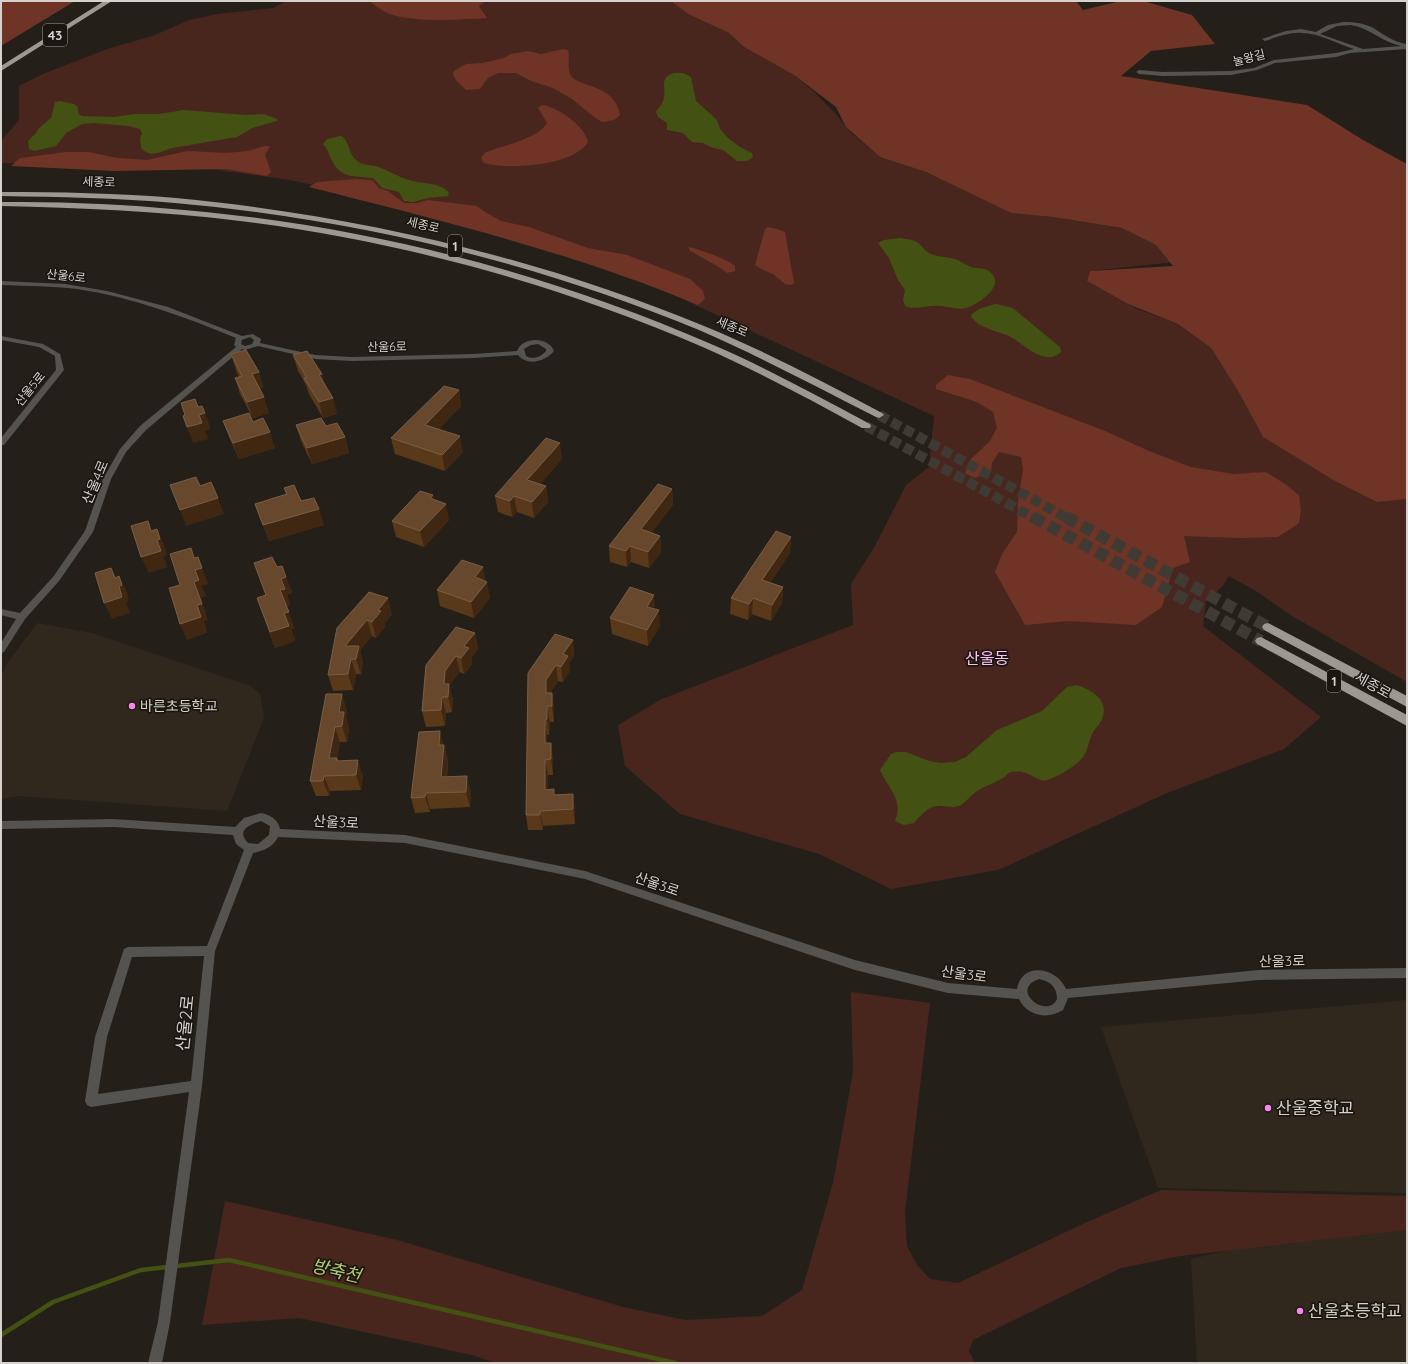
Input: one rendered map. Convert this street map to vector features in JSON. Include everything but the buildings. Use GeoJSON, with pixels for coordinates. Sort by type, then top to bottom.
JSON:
{"type":"FeatureCollection","features":[{"type":"Feature","properties":{"kind":"highway","name":"43"},"geometry":{"type":"LineString","coordinates":[[1,61],[97,1]]}},
{"type":"Feature","properties":{"kind":"highway","name":"43"},"geometry":{"type":"LineString","coordinates":[[1,69],[109,1]]}},
{"type":"Feature","properties":{"kind":"highway"},"geometry":{"type":"LineString","coordinates":[[1,190],[115,192],[205,200],[323,216],[384,230]]}},
{"type":"Feature","properties":{"kind":"highway","name":"세종로"},"geometry":{"type":"LineString","coordinates":[[1,194],[110,196],[190,201],[312,217],[384,230],[460,247],[531,267],[604,291],[655,310],[745,347],[815,381],[878,415]]}},
{"type":"Feature","properties":{"kind":"highway","name":"세종로"},"geometry":{"type":"LineString","coordinates":[[1,204],[110,207],[176,212],[300,226],[374,239],[449,257],[521,277],[596,302],[668,329],[739,360],[802,391],[866,426]]}},
{"type":"Feature","properties":{"kind":"highway"},"geometry":{"type":"LineString","coordinates":[[1,210],[86,211],[283,228],[374,239]]}},
{"type":"Feature","properties":{"kind":"highway","name":"세종로"},"geometry":{"type":"LineString","coordinates":[[1268,627],[1407,702]]}},
{"type":"Feature","properties":{"kind":"highway","name":"세종로"},"geometry":{"type":"LineString","coordinates":[[1261,641],[1407,721]]}},
{"type":"Feature","properties":{"kind":"street","name":"눌왕길"},"geometry":{"type":"LineString","coordinates":[[1139,72],[1163,74],[1231,73],[1255,69],[1274,62],[1336,55],[1350,51],[1407,47],[1354,23],[1346,22],[1330,26],[1316,34]]}},
{"type":"Feature","properties":{"kind":"street","name":"눌왕길"},"geometry":{"type":"LineString","coordinates":[[1265,39],[1286,33],[1301,31],[1316,34],[1363,51]]}},
{"type":"Feature","properties":{"kind":"street","name":"산울6로"},"geometry":{"type":"LineString","coordinates":[[1,283],[50,285],[87,289],[141,301],[216,327],[241,338],[254,336],[258,339],[256,344],[315,357],[352,359],[474,356],[520,353]]}},
{"type":"Feature","properties":{"kind":"street","name":"산울5로"},"geometry":{"type":"LineString","coordinates":[[1,338],[41,346],[58,355],[60,370],[1,443]]}},
{"type":"Feature","properties":{"kind":"street"},"geometry":{"type":"LineString","coordinates":[[241,338],[237,343],[240,346],[248,347],[256,344]]}},
{"type":"Feature","properties":{"kind":"street","name":"산울4로"},"geometry":{"type":"LineString","coordinates":[[1,650],[22,617],[56,579],[89,532],[107,479],[123,451],[143,428],[240,346]]}},
{"type":"Feature","properties":{"kind":"street"},"geometry":{"type":"LineString","coordinates":[[1,612],[22,617]]}},
{"type":"Feature","properties":{"kind":"street"},"geometry":{"type":"LineString","coordinates":[[261,817],[271,820],[276,828],[275,833],[269,842],[263,846],[250,848],[240,844],[238,839],[238,831],[244,824],[249,820],[261,817]]}},
{"type":"Feature","properties":{"kind":"street"},"geometry":{"type":"LineString","coordinates":[[1,825],[113,823],[238,831]]}},
{"type":"Feature","properties":{"kind":"street","name":"산울3로"},"geometry":{"type":"LineString","coordinates":[[275,833],[405,839],[585,875],[855,965],[948,988],[1022,994]]}},
{"type":"Feature","properties":{"kind":"street","name":"산울2로"},"geometry":{"type":"LineString","coordinates":[[155,1363],[164,1322],[196,1086],[210,951],[250,848]]}},
{"type":"Feature","properties":{"kind":"street"},"geometry":{"type":"LineString","coordinates":[[196,1086],[91,1101],[101,1037],[128,952],[210,951]]}},
{"type":"Feature","properties":{"kind":"street","name":"산울3로"},"geometry":{"type":"LineString","coordinates":[[1063,994],[1259,975],[1407,973]]}},
{"type":"Feature","properties":{"kind":"street"},"geometry":{"type":"LineString","coordinates":[[1039,974],[1052,978],[1058,983],[1063,994],[1062,1002],[1059,1006],[1048,1012],[1035,1009],[1025,1000],[1022,994],[1023,983],[1026,978],[1039,974]]}},
{"type":"Feature","properties":{"kind":"shaded area"},"geometry":{"type":"Polygon","coordinates":[[[1,1],[75,1],[1,46],[1,1]]]}},
{"type":"Feature","properties":{"kind":"shaded area"},"geometry":{"type":"Polygon","coordinates":[[[287,1],[369,1],[388,13],[417,19],[461,20],[486,17],[479,6],[486,1],[673,1],[688,14],[729,33],[744,47],[794,75],[835,113],[850,132],[880,157],[926,172],[1011,213],[1053,217],[1122,228],[1156,245],[1175,262],[1090,271],[1087,281],[1135,308],[1178,324],[1211,348],[1238,391],[1263,437],[1333,480],[1377,502],[1407,499],[1407,682],[1292,616],[1256,591],[1229,576],[1222,587],[1206,601],[1203,626],[1321,717],[1284,749],[1167,793],[998,870],[891,889],[819,854],[680,814],[625,766],[618,725],[662,699],[853,625],[851,584],[875,546],[906,485],[929,467],[934,416],[674,295],[619,266],[403,205],[290,180],[196,167],[1,163],[1,141],[19,120],[19,86],[43,74],[110,48],[153,36],[189,20],[218,14],[273,8],[287,1]]]}},
{"type":"Feature","properties":{"kind":"shaded area"},"geometry":{"type":"Polygon","coordinates":[[[369,1],[486,1],[479,6],[487,18],[423,20],[409,18],[387,13],[369,1]]]}},
{"type":"Feature","properties":{"kind":"shaded area"},"geometry":{"type":"Polygon","coordinates":[[[671,1],[1076,1],[1083,10],[1121,1],[1143,1],[1192,15],[1215,44],[1151,51],[1121,76],[1307,105],[1363,140],[1407,164],[1407,499],[1377,502],[1333,480],[1263,437],[1238,391],[1211,348],[1178,324],[1128,304],[1087,281],[1090,271],[1173,266],[1156,245],[1122,228],[1053,217],[1011,213],[926,172],[880,157],[846,127],[836,107],[794,75],[744,47],[729,33],[688,14],[671,1]]]}},
{"type":"Feature","properties":{"kind":"shaded area"},"geometry":{"type":"Polygon","coordinates":[[[563,49],[568,50],[569,71],[573,78],[579,82],[603,91],[617,104],[620,115],[614,120],[602,122],[572,99],[553,88],[531,81],[516,73],[498,73],[488,78],[480,89],[466,90],[456,80],[453,74],[454,71],[466,64],[483,63],[504,58],[511,54],[528,51],[541,54],[563,49]]]}},
{"type":"Feature","properties":{"kind":"shaded area"},"geometry":{"type":"Polygon","coordinates":[[[674,73],[683,73],[691,77],[696,101],[717,120],[720,129],[728,138],[740,147],[752,153],[752,158],[746,161],[737,161],[723,150],[713,148],[703,143],[692,142],[683,133],[667,130],[667,123],[658,117],[656,112],[662,104],[664,97],[664,81],[669,75],[674,73]]]}},
{"type":"Feature","properties":{"kind":"shaded area"},"geometry":{"type":"Polygon","coordinates":[[[60,101],[77,106],[79,114],[82,116],[114,117],[134,114],[159,114],[184,110],[246,115],[264,114],[277,119],[277,121],[252,128],[237,137],[172,148],[151,154],[141,148],[140,138],[142,133],[140,129],[129,126],[94,123],[82,124],[66,133],[56,146],[34,151],[29,149],[28,141],[39,128],[51,118],[55,102],[60,101]]]}},
{"type":"Feature","properties":{"kind":"shaded area"},"geometry":{"type":"Polygon","coordinates":[[[542,105],[556,109],[570,118],[582,130],[588,142],[580,150],[555,161],[524,166],[484,163],[481,158],[486,152],[528,138],[542,129],[547,123],[538,108],[542,105]]]}},
{"type":"Feature","properties":{"kind":"shaded area"},"geometry":{"type":"Polygon","coordinates":[[[341,136],[346,141],[353,156],[360,163],[382,168],[409,180],[436,185],[446,189],[449,193],[448,196],[428,198],[413,202],[404,201],[399,192],[382,188],[373,178],[344,174],[336,167],[323,144],[327,139],[341,136]]]}},
{"type":"Feature","properties":{"kind":"shaded area"},"geometry":{"type":"Polygon","coordinates":[[[264,146],[270,146],[265,155],[271,172],[267,176],[226,169],[114,171],[11,166],[20,158],[67,152],[88,152],[117,158],[147,160],[187,151],[227,153],[248,151],[264,146]]]}},
{"type":"Feature","properties":{"kind":"shaded area"},"geometry":{"type":"Polygon","coordinates":[[[356,179],[372,180],[379,188],[388,191],[404,203],[417,203],[428,200],[477,206],[501,221],[529,227],[588,248],[627,255],[690,279],[703,291],[705,299],[698,305],[604,269],[506,239],[309,187],[317,182],[356,179]]]}},
{"type":"Feature","properties":{"kind":"shaded area"},"geometry":{"type":"Polygon","coordinates":[[[768,227],[785,232],[794,283],[791,285],[785,284],[773,274],[755,265],[765,229],[768,227]]]}},
{"type":"Feature","properties":{"kind":"shaded area"},"geometry":{"type":"Polygon","coordinates":[[[900,238],[917,242],[931,254],[955,259],[971,267],[982,268],[989,271],[995,278],[993,289],[977,303],[963,309],[937,306],[914,308],[905,306],[903,300],[905,290],[898,280],[889,258],[878,243],[884,240],[900,238]]]}},
{"type":"Feature","properties":{"kind":"shaded area"},"geometry":{"type":"Polygon","coordinates":[[[689,247],[725,260],[735,266],[735,271],[727,273],[718,266],[689,250],[689,247]]]}},
{"type":"Feature","properties":{"kind":"shaded area"},"geometry":{"type":"Polygon","coordinates":[[[995,304],[1014,309],[1060,347],[1061,352],[1055,356],[1041,356],[1009,336],[984,327],[971,317],[972,314],[979,309],[995,304]]]}},
{"type":"Feature","properties":{"kind":"shaded area"},"geometry":{"type":"Polygon","coordinates":[[[948,375],[970,379],[1105,431],[1149,451],[1191,467],[1233,474],[1266,472],[1299,495],[1301,510],[1299,523],[1278,537],[1240,538],[1184,536],[1190,562],[1173,568],[1162,607],[1136,625],[1069,621],[1025,625],[995,572],[1002,554],[1017,532],[1018,502],[1023,469],[1021,457],[999,452],[992,463],[991,472],[975,478],[965,473],[971,459],[990,441],[997,428],[993,412],[977,402],[936,389],[936,385],[948,375]]]}},
{"type":"Feature","properties":{"kind":"shaded area","name":"바른초등학교"},"geometry":{"type":"Polygon","coordinates":[[[37,623],[92,633],[248,685],[260,693],[264,718],[227,811],[19,796],[1,799],[1,677],[6,665],[37,623]]]}},
{"type":"Feature","properties":{"kind":"shaded area"},"geometry":{"type":"Polygon","coordinates":[[[1077,685],[1097,696],[1101,700],[1104,710],[1102,719],[1092,734],[1085,754],[1074,766],[1057,776],[1044,781],[1025,773],[1010,772],[1002,779],[976,792],[959,806],[933,807],[926,811],[914,823],[904,825],[895,821],[898,806],[894,794],[880,770],[891,754],[896,752],[906,752],[929,761],[941,763],[955,762],[966,757],[997,730],[1042,711],[1067,687],[1077,685]]]}},
{"type":"Feature","properties":{"kind":"shaded area"},"geometry":{"type":"Polygon","coordinates":[[[851,992],[930,1003],[905,1212],[907,1246],[917,1265],[930,1279],[958,1283],[1085,1223],[1161,1190],[1407,1196],[1407,1230],[1180,1256],[1121,1268],[973,1340],[969,1351],[975,1363],[496,1363],[472,1355],[299,1318],[202,1325],[225,1201],[397,1240],[623,1307],[685,1320],[762,1316],[802,1290],[833,1183],[853,1072],[851,992]]]}},
{"type":"Feature","properties":{"kind":"shaded area","name":"산울중학교"},"geometry":{"type":"Polygon","coordinates":[[[1407,1000],[1407,1193],[1158,1188],[1101,1027],[1407,1000]]]}},
{"type":"Feature","properties":{"kind":"shaded area","name":"산울초등학교"},"geometry":{"type":"Polygon","coordinates":[[[1407,1230],[1407,1363],[1197,1363],[1191,1259],[1276,1239],[1407,1230]]]}},
{"type":"Feature","properties":{"kind":"waterway","name":"방축천"},"geometry":{"type":"LineString","coordinates":[[1,1335],[53,1302],[141,1270],[229,1260],[675,1363]]}},
{"type":"Feature","properties":{"kind":"tunnel"},"geometry":{"type":"LineString","coordinates":[[879,415],[1067,518]]}},
{"type":"Feature","properties":{"kind":"tunnel"},"geometry":{"type":"LineString","coordinates":[[866,426],[1034,518]]}},
{"type":"Feature","properties":{"kind":"tunnel"},"geometry":{"type":"LineString","coordinates":[[1033,517],[1261,641]]}},
{"type":"Feature","properties":{"kind":"tunnel"},"geometry":{"type":"LineString","coordinates":[[1066,517],[1268,627]]}},
{"type":"Feature","properties":{"kind":"place","name":"바른초등학교"},"geometry":{"type":"Point","coordinates":[132,706]}},
{"type":"Feature","properties":{"kind":"place","name":"산울중학교"},"geometry":{"type":"Point","coordinates":[1268,1108]}},
{"type":"Feature","properties":{"kind":"place","name":"산울초등학교"},"geometry":{"type":"Point","coordinates":[1300,1311]}},
{"type":"Feature","properties":{"kind":"district","name":"산울동"},"geometry":{"type":"Point","coordinates":[987,658]}}]}
